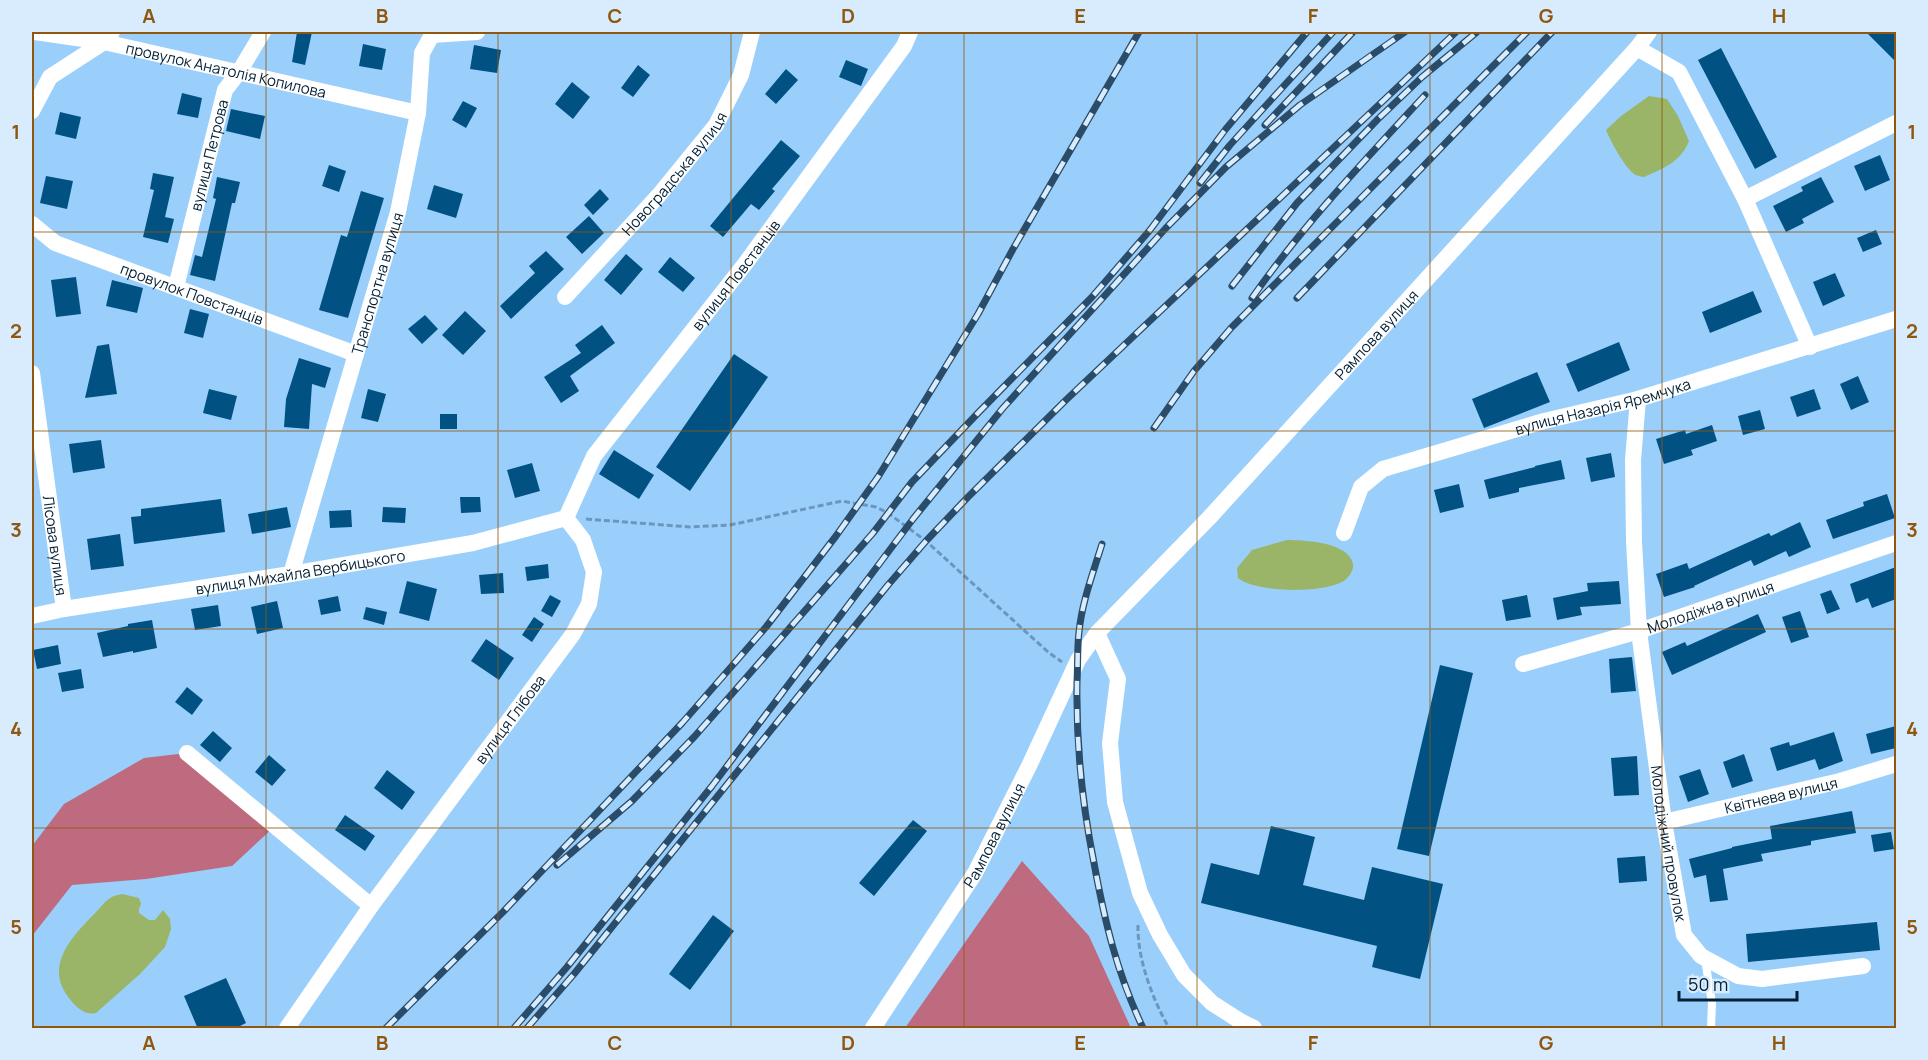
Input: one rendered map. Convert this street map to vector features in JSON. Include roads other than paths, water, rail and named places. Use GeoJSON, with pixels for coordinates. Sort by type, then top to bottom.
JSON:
{"type":"FeatureCollection","features":[{"type":"Feature","properties":{"kind":"street","name":"провулок Анатолія Копилова"},"geometry":{"type":"LineString","coordinates":[[34,32],[108,37],[239,72],[418,113]]}},
{"type":"Feature","properties":{"kind":"street","name":"вулиця Петрова"},"geometry":{"type":"LineString","coordinates":[[176,287],[225,90],[239,72],[263,32]]}},
{"type":"Feature","properties":{"kind":"street","name":"Транспортна вулиця"},"geometry":{"type":"LineString","coordinates":[[291,574],[398,212],[418,113],[422,53],[432,35],[477,32]]}},
{"type":"Feature","properties":{"kind":"street","name":"Новоградська вулиця"},"geometry":{"type":"LineString","coordinates":[[566,297],[659,195],[716,125],[741,75],[752,32]]}},
{"type":"Feature","properties":{"kind":"street","name":"вулиця Повстанців"},"geometry":{"type":"LineString","coordinates":[[566,518],[594,456],[745,264],[904,46],[910,32]]}},
{"type":"Feature","properties":{"kind":"street","name":"Рампова вулиця"},"geometry":{"type":"LineString","coordinates":[[873,1029],[975,873],[1029,766],[1078,660],[1097,633],[1209,518],[1637,48],[1649,32]]}},
{"type":"Feature","properties":{"kind":"street"},"geometry":{"type":"LineString","coordinates":[[32,111],[50,77],[108,37]]}},
{"type":"Feature","properties":{"kind":"street"},"geometry":{"type":"LineString","coordinates":[[1637,48],[1679,72],[1745,199],[1810,347]]}},
{"type":"Feature","properties":{"kind":"street"},"geometry":{"type":"LineString","coordinates":[[1745,199],[1896,123]]}},
{"type":"Feature","properties":{"kind":"street","name":"провулок Повстанців"},"geometry":{"type":"LineString","coordinates":[[32,224],[56,243],[356,354]]}},
{"type":"Feature","properties":{"kind":"street","name":"вулиця Назарія Яремчука"},"geometry":{"type":"LineString","coordinates":[[1344,533],[1361,487],[1383,469],[1544,421],[1638,399],[1896,319]]}},
{"type":"Feature","properties":{"kind":"street","name":"Лісова вулиця"},"geometry":{"type":"LineString","coordinates":[[32,373],[64,609]]}},
{"type":"Feature","properties":{"kind":"street","name":"Молодіжний провулок"},"geometry":{"type":"LineString","coordinates":[[1638,399],[1634,460],[1638,631],[1664,822],[1684,935],[1701,956],[1738,976],[1762,979],[1863,966]]}},
{"type":"Feature","properties":{"kind":"street","name":"вулиця Михайла Вербицького"},"geometry":{"type":"LineString","coordinates":[[32,616],[473,543],[566,518]]}},
{"type":"Feature","properties":{"kind":"street","name":"вулиця Глібова"},"geometry":{"type":"LineString","coordinates":[[287,1029],[370,906],[573,634],[589,604],[594,572],[583,540],[566,518]]}},
{"type":"Feature","properties":{"kind":"street","name":"Молодіжна вулиця"},"geometry":{"type":"LineString","coordinates":[[1523,664],[1638,631],[1896,543]]}},
{"type":"Feature","properties":{"kind":"street"},"geometry":{"type":"LineString","coordinates":[[1097,633],[1118,679],[1110,743],[1115,802],[1140,893],[1160,935],[1184,975],[1212,1003],[1254,1029]]}},
{"type":"Feature","properties":{"kind":"street"},"geometry":{"type":"LineString","coordinates":[[187,753],[370,906]]}},
{"type":"Feature","properties":{"kind":"street","name":"Квітнева вулиця"},"geometry":{"type":"LineString","coordinates":[[1664,822],[1840,781],[1896,764]]}},
{"type":"Feature","properties":{"kind":"lane"},"geometry":{"type":"LineString","coordinates":[[1705,959],[1712,1003],[1711,1029]]}},
{"type":"Feature","properties":{"kind":"railway"},"geometry":{"type":"LineString","coordinates":[[386,1028],[503,912],[683,722],[766,627],[836,536],[878,477],[978,314],[1013,249],[1139,32]]}},
{"type":"Feature","properties":{"kind":"railway"},"geometry":{"type":"LineString","coordinates":[[557,865],[632,801],[695,736],[873,533],[912,482],[1092,297],[1150,230],[1225,130],[1307,32]]}},
{"type":"Feature","properties":{"kind":"railway"},"geometry":{"type":"LineString","coordinates":[[1200,183],[1230,145],[1333,32]]}},
{"type":"Feature","properties":{"kind":"railway"},"geometry":{"type":"LineString","coordinates":[[1265,125],[1353,32]]}},
{"type":"Feature","properties":{"kind":"railway"},"geometry":{"type":"LineString","coordinates":[[514,1028],[567,967],[712,786],[913,519],[1003,408],[1165,229],[1226,167],[1300,105],[1405,32]]}},
{"type":"Feature","properties":{"kind":"railway"},"geometry":{"type":"LineString","coordinates":[[527,1028],[574,974],[926,541],[1067,399],[1456,32]]}},
{"type":"Feature","properties":{"kind":"railway"},"geometry":{"type":"LineString","coordinates":[[1232,286],[1297,203],[1378,119],[1422,77],[1477,32]]}},
{"type":"Feature","properties":{"kind":"railway"},"geometry":{"type":"LineString","coordinates":[[1154,428],[1194,371],[1231,328],[1527,32]]}},
{"type":"Feature","properties":{"kind":"railway"},"geometry":{"type":"LineString","coordinates":[[1297,298],[1552,32]]}},
{"type":"Feature","properties":{"kind":"railway"},"geometry":{"type":"LineString","coordinates":[[1252,298],[1313,219],[1425,95]]}},
{"type":"Feature","properties":{"kind":"railway"},"geometry":{"type":"LineString","coordinates":[[1102,544],[1085,599],[1078,638],[1077,705],[1081,773],[1090,841],[1107,927],[1126,987],[1143,1028]]}}]}
